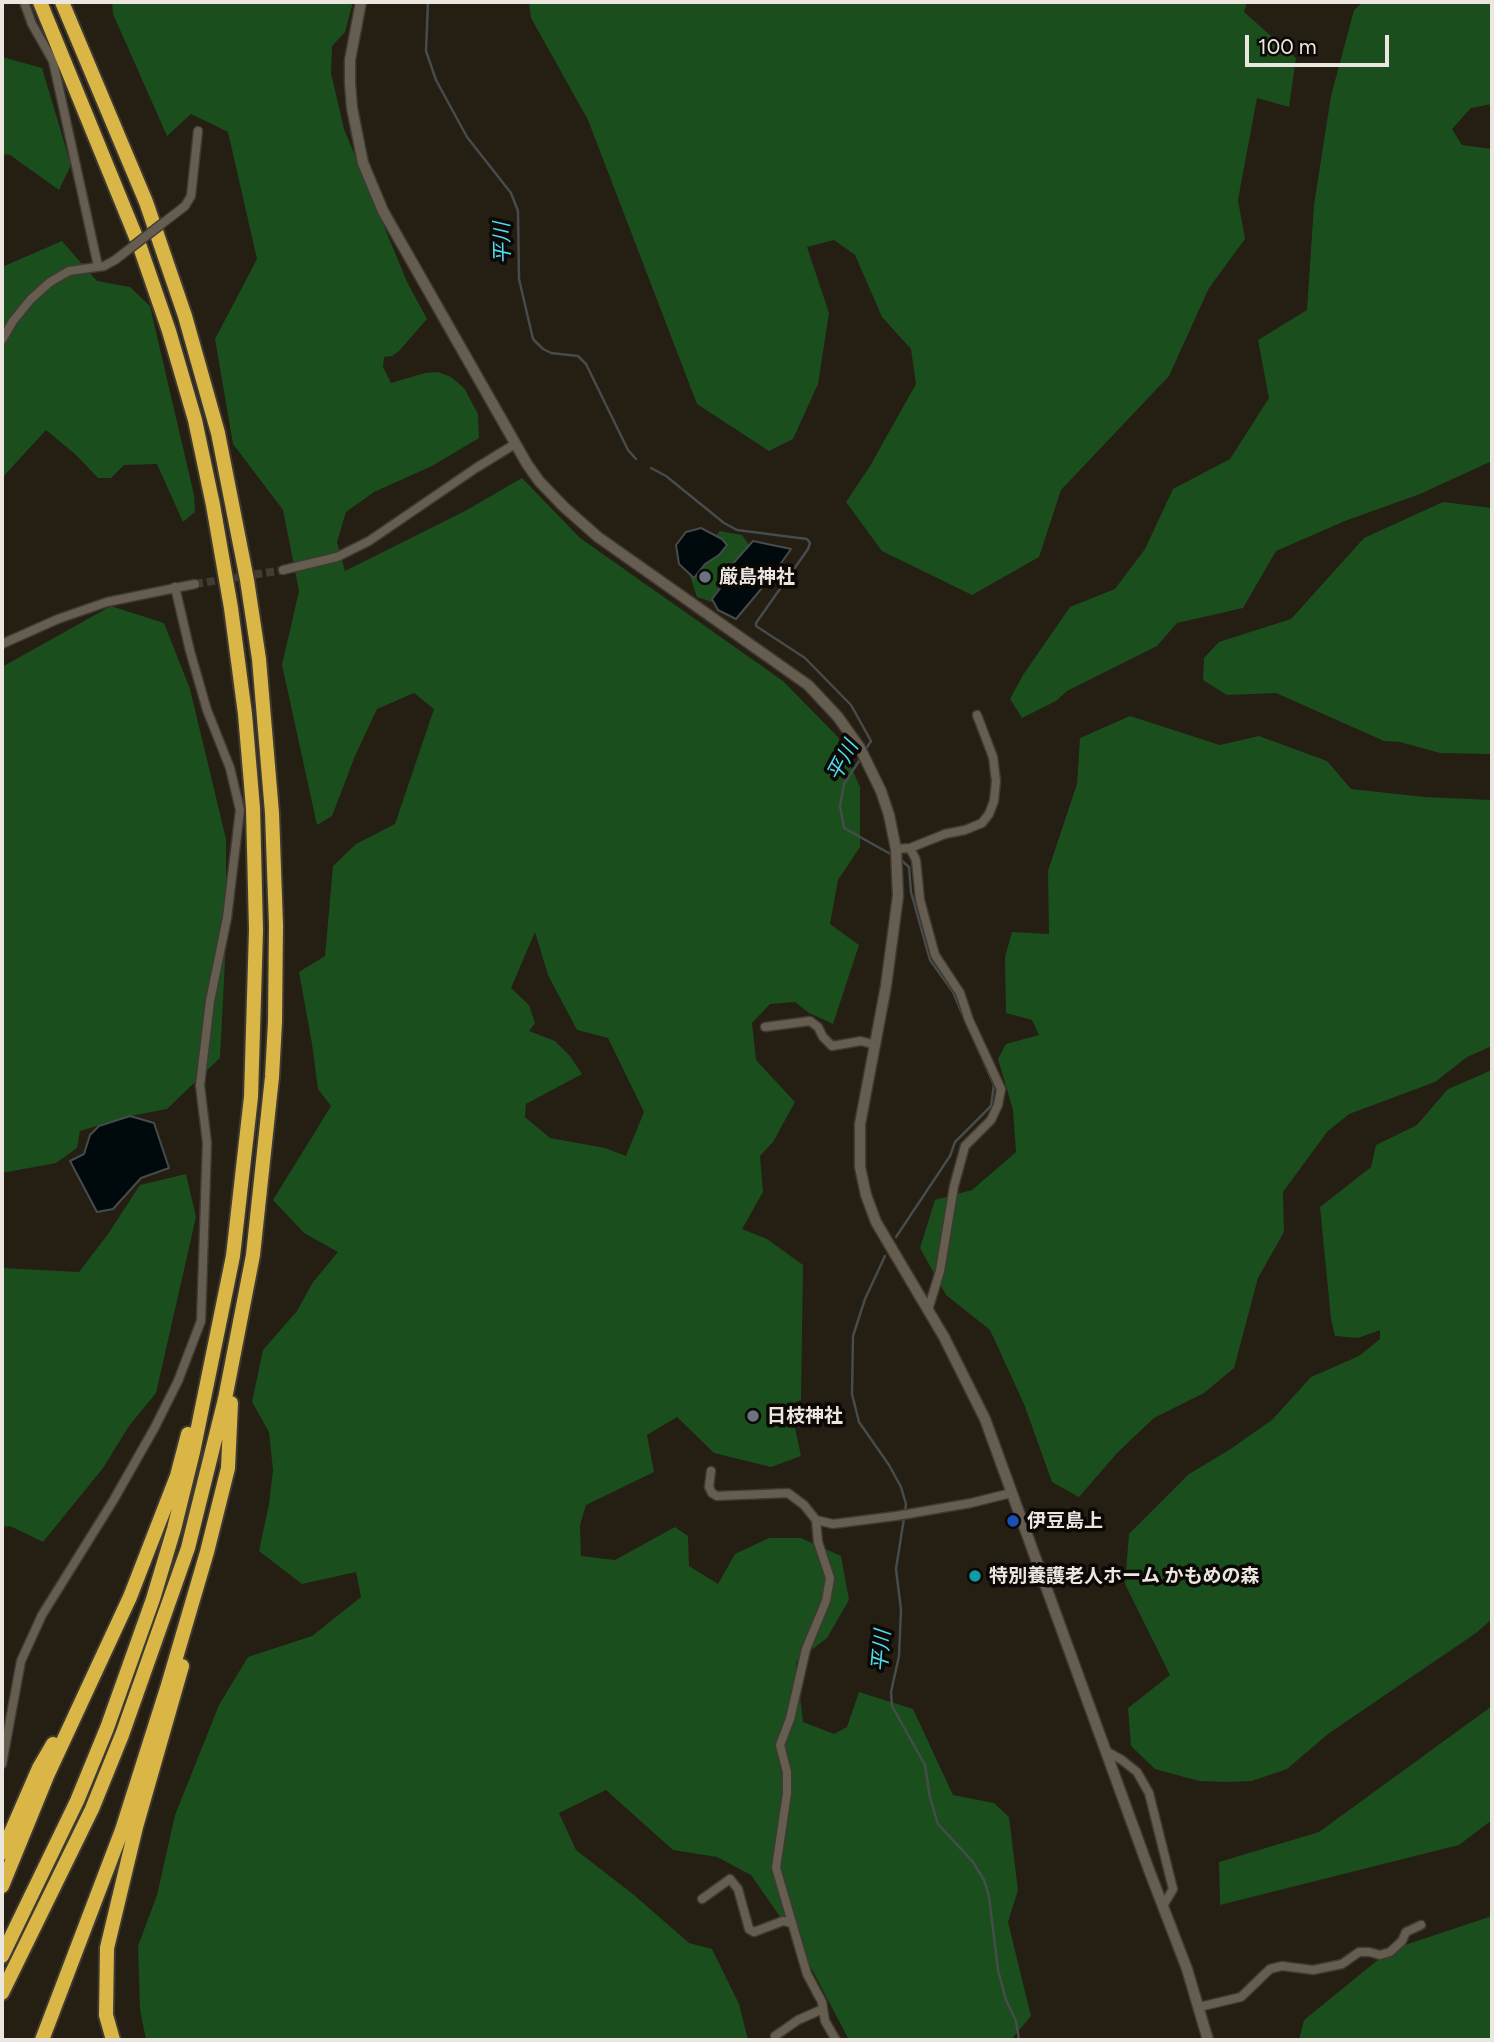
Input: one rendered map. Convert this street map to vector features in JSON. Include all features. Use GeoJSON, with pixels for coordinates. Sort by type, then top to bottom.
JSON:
{"type":"FeatureCollection","features":[{"type":"Feature","properties":{"kind":"highway"},"geometry":{"type":"LineString","coordinates":[[2,1956],[77,1801],[135,1652],[174,1529],[233,1256],[251,1097],[256,930],[253,808],[245,715],[231,608],[195,421],[169,331],[111,171],[40,2]]}},
{"type":"Feature","properties":{"kind":"highway"},"geometry":{"type":"LineString","coordinates":[[62,2],[146,202],[185,316],[218,433],[247,580],[259,659],[272,813],[276,925],[272,1077],[250,1304],[231,1400],[228,1468],[177,1689],[136,1827],[107,1948],[106,2015],[113,2040]]}},
{"type":"Feature","properties":{"kind":"highway"},"geometry":{"type":"LineString","coordinates":[[2,1993],[92,1809],[168,1607],[188,1548],[225,1399],[253,1255]]}},
{"type":"Feature","properties":{"kind":"highway"},"geometry":{"type":"LineString","coordinates":[[2,1885],[47,1776],[134,1586],[177,1476],[189,1428],[202,1403]]}},
{"type":"Feature","properties":{"kind":"highway"},"geometry":{"type":"LineString","coordinates":[[42,2040],[58,2004],[122,1830],[207,1552]]}},
{"type":"Feature","properties":{"kind":"highway"},"geometry":{"type":"LineString","coordinates":[[2,1853],[39,1768],[87,1690]]}},
{"type":"Feature","properties":{"kind":"street"},"geometry":{"type":"LineString","coordinates":[[24,2],[53,61],[98,266]]}},
{"type":"Feature","properties":{"kind":"street"},"geometry":{"type":"LineString","coordinates":[[361,2],[351,60],[350,83],[363,163],[383,211],[515,444],[539,481],[581,523],[610,546],[808,685],[838,717],[860,748],[890,815],[896,854],[896,915],[891,960],[860,1125],[862,1181],[876,1222],[929,1310],[974,1396],[1163,1906],[1208,2040]]}},
{"type":"Feature","properties":{"kind":"street"},"geometry":{"type":"LineString","coordinates":[[2,340],[12,321],[50,282],[69,271],[115,260],[185,205],[191,196],[198,131]]}},
{"type":"Feature","properties":{"kind":"street"},"geometry":{"type":"LineString","coordinates":[[284,570],[337,558],[369,541],[515,444]]}},
{"type":"Feature","properties":{"kind":"street"},"geometry":{"type":"LineString","coordinates":[[2,643],[107,602],[195,584]]}},
{"type":"Feature","properties":{"kind":"street"},"geometry":{"type":"LineString","coordinates":[[2,1764],[21,1661],[41,1615],[113,1501],[155,1427],[178,1381],[201,1321],[207,1143],[200,1085],[210,1001],[227,918],[240,810],[230,768],[207,710],[175,587]]}},
{"type":"Feature","properties":{"kind":"street"},"geometry":{"type":"LineString","coordinates":[[896,854],[982,823],[989,814],[994,801],[996,781],[993,757],[977,715]]}},
{"type":"Feature","properties":{"kind":"street"},"geometry":{"type":"LineString","coordinates":[[910,848],[916,860],[920,900],[935,955],[960,993],[1001,1089],[991,1120],[965,1146],[954,1185],[940,1271],[929,1310]]}},
{"type":"Feature","properties":{"kind":"street"},"geometry":{"type":"LineString","coordinates":[[765,1027],[810,1021],[832,1046],[861,1041],[876,1045]]}},
{"type":"Feature","properties":{"kind":"street"},"geometry":{"type":"LineString","coordinates":[[711,1471],[709,1487],[717,1496],[788,1493],[804,1504],[817,1520],[818,1542],[830,1578],[826,1601],[806,1649],[790,1719],[780,1745],[787,1772],[787,1794],[776,1868],[807,1975],[822,2002],[825,2021],[836,2040]]}},
{"type":"Feature","properties":{"kind":"street"},"geometry":{"type":"LineString","coordinates":[[817,1520],[833,1524],[896,1516],[1011,1493]]}},
{"type":"Feature","properties":{"kind":"street"},"geometry":{"type":"LineString","coordinates":[[1106,1751],[1137,1772],[1149,1793],[1173,1889],[1163,1906]]}},
{"type":"Feature","properties":{"kind":"street"},"geometry":{"type":"LineString","coordinates":[[702,1899],[730,1880],[738,1889],[748,1929],[754,1932],[783,1922],[792,1923]]}},
{"type":"Feature","properties":{"kind":"street"},"geometry":{"type":"LineString","coordinates":[[1199,2007],[1241,1997],[1270,1969],[1282,1966],[1313,1970],[1342,1964],[1359,1952],[1380,1955],[1390,1952],[1402,1941],[1406,1932],[1421,1925]]}},
{"type":"Feature","properties":{"kind":"street"},"geometry":{"type":"LineString","coordinates":[[775,2036],[798,2020],[823,2009]]}},
{"type":"Feature","properties":{"kind":"green space"},"geometry":{"type":"Polygon","coordinates":[[[112,2],[353,2],[345,32],[332,46],[331,73],[344,129],[407,282],[427,319],[399,351],[384,357],[383,367],[391,383],[425,373],[438,372],[451,377],[464,388],[478,414],[479,438],[432,466],[374,492],[346,512],[337,542],[345,571],[467,510],[522,478],[580,538],[783,681],[838,737],[860,787],[860,847],[838,880],[830,924],[859,945],[833,1024],[809,1013],[795,1002],[770,1004],[752,1023],[756,1060],[795,1102],[773,1142],[760,1156],[763,1192],[742,1229],[767,1239],[803,1265],[801,1400],[790,1404],[801,1456],[771,1467],[714,1453],[677,1417],[647,1435],[654,1472],[586,1505],[580,1525],[581,1556],[615,1560],[675,1527],[688,1536],[689,1566],[718,1584],[735,1554],[769,1538],[801,1538],[841,1556],[849,1600],[827,1638],[796,1662],[803,1722],[834,1734],[847,1727],[859,1692],[913,1709],[953,1795],[994,1803],[1009,1817],[1018,1890],[1008,1922],[1031,2016],[1011,2040],[849,2040],[797,1941],[751,1875],[717,1857],[673,1850],[606,1790],[559,1813],[576,1850],[634,1895],[689,1943],[712,1949],[739,2004],[748,2040],[146,2040],[140,2009],[138,1946],[157,1895],[175,1815],[219,1705],[248,1657],[312,1636],[361,1597],[356,1572],[302,1584],[259,1551],[273,1470],[269,1432],[252,1402],[263,1350],[297,1311],[313,1282],[338,1252],[304,1233],[273,1200],[331,1106],[318,1089],[299,972],[325,956],[333,866],[356,844],[395,824],[434,709],[414,693],[377,709],[332,816],[317,825],[282,665],[299,591],[283,510],[233,444],[215,339],[257,259],[228,132],[191,114],[167,136],[113,14],[112,2]],[[535,932],[511,988],[529,1005],[535,1023],[529,1031],[555,1041],[570,1056],[582,1074],[526,1104],[525,1117],[550,1138],[605,1148],[626,1156],[644,1112],[608,1038],[577,1030],[548,975],[535,932]]]}},
{"type":"Feature","properties":{"kind":"green space"},"geometry":{"type":"Polygon","coordinates":[[[529,2],[1247,2],[1244,12],[1296,58],[1289,107],[1257,98],[1238,200],[1245,239],[1209,288],[1169,376],[1061,490],[1039,557],[972,595],[882,551],[846,502],[870,466],[916,384],[911,349],[882,317],[855,255],[834,240],[807,247],[829,313],[818,384],[793,439],[769,451],[697,404],[588,120],[531,18],[529,2]]]}},
{"type":"Feature","properties":{"kind":"green space"},"geometry":{"type":"Polygon","coordinates":[[[1363,2],[1492,2],[1492,104],[1471,108],[1452,129],[1462,145],[1492,149],[1492,461],[1420,494],[1345,521],[1276,551],[1243,608],[1177,623],[1157,646],[1067,691],[1056,701],[1022,718],[1010,699],[1023,675],[1070,607],[1115,589],[1145,549],[1173,489],[1230,459],[1269,398],[1258,340],[1307,310],[1314,205],[1331,96],[1354,10],[1363,2]]]}},
{"type":"Feature","properties":{"kind":"green space"},"geometry":{"type":"Polygon","coordinates":[[[2,57],[42,68],[71,165],[59,190],[10,155],[2,154],[2,57]]]}},
{"type":"Feature","properties":{"kind":"green space"},"geometry":{"type":"Polygon","coordinates":[[[62,241],[97,281],[130,287],[150,306],[194,495],[195,512],[183,522],[157,464],[124,465],[111,478],[98,478],[46,430],[2,478],[2,267],[62,241]]]}},
{"type":"Feature","properties":{"kind":"green space"},"geometry":{"type":"Polygon","coordinates":[[[1443,502],[1492,508],[1492,754],[1440,753],[1400,742],[1384,741],[1276,693],[1227,695],[1203,680],[1204,658],[1219,642],[1291,619],[1364,538],[1443,502]]]}},
{"type":"Feature","properties":{"kind":"green space"},"geometry":{"type":"Polygon","coordinates":[[[720,531],[742,535],[752,549],[718,600],[712,602],[697,597],[689,573],[716,544],[720,531]]]}},
{"type":"Feature","properties":{"kind":"green space"},"geometry":{"type":"Polygon","coordinates":[[[111,606],[164,623],[190,689],[226,839],[226,942],[220,1058],[167,1109],[130,1116],[80,1131],[77,1148],[56,1163],[2,1173],[2,667],[111,606]]]}},
{"type":"Feature","properties":{"kind":"green space"},"geometry":{"type":"Polygon","coordinates":[[[1130,716],[1220,745],[1259,736],[1327,761],[1351,789],[1425,797],[1492,800],[1492,1046],[1467,1057],[1435,1082],[1349,1114],[1327,1132],[1283,1192],[1284,1232],[1258,1278],[1234,1368],[1204,1393],[1154,1418],[1118,1452],[1079,1497],[1052,1482],[1024,1404],[990,1330],[946,1295],[920,1248],[935,1200],[972,1190],[1016,1152],[1013,1110],[998,1059],[1006,1044],[1039,1035],[1032,1020],[1006,1013],[1005,957],[1012,932],[1049,934],[1048,871],[1077,784],[1080,738],[1130,716]]]}},
{"type":"Feature","properties":{"kind":"green space"},"geometry":{"type":"Polygon","coordinates":[[[1492,1070],[1492,1619],[1476,1633],[1328,1734],[1287,1769],[1252,1781],[1225,1782],[1199,1781],[1155,1769],[1131,1746],[1128,1708],[1170,1675],[1125,1584],[1129,1534],[1189,1474],[1272,1420],[1311,1377],[1359,1356],[1380,1339],[1380,1330],[1358,1338],[1335,1336],[1320,1207],[1371,1167],[1376,1145],[1417,1125],[1448,1089],[1492,1070]]]}},
{"type":"Feature","properties":{"kind":"green space"},"geometry":{"type":"Polygon","coordinates":[[[186,1174],[196,1217],[156,1393],[129,1426],[103,1468],[43,1542],[10,1526],[2,1527],[2,1268],[79,1272],[140,1185],[186,1174]]]}},
{"type":"Feature","properties":{"kind":"green space"},"geometry":{"type":"Polygon","coordinates":[[[1492,1706],[1492,1820],[1459,1845],[1220,1905],[1219,1862],[1319,1832],[1492,1706]]]}},
{"type":"Feature","properties":{"kind":"green space"},"geometry":{"type":"Polygon","coordinates":[[[1492,1916],[1492,2040],[1299,2040],[1304,2020],[1390,1950],[1492,1916]]]}},
{"type":"Feature","properties":{"kind":"shaded area"},"geometry":{"type":"Polygon","coordinates":[[[701,528],[722,539],[727,545],[719,555],[705,564],[694,578],[679,564],[676,545],[686,532],[701,528]]]}},
{"type":"Feature","properties":{"kind":"shaded area"},"geometry":{"type":"Polygon","coordinates":[[[753,541],[791,549],[736,619],[718,610],[712,599],[726,581],[729,568],[753,541]]]}},
{"type":"Feature","properties":{"kind":"shaded area"},"geometry":{"type":"Polygon","coordinates":[[[130,1116],[154,1123],[169,1168],[141,1178],[113,1209],[97,1212],[70,1161],[84,1154],[90,1135],[99,1126],[130,1116]]]}},
{"type":"Feature","properties":{"kind":"waterway","name":"平川"},"geometry":{"type":"LineString","coordinates":[[428,2],[426,51],[436,80],[467,137],[511,193],[518,211],[519,279],[533,339],[551,353],[578,356],[586,364],[628,450],[636,459]]}},
{"type":"Feature","properties":{"kind":"waterway","name":"平川"},"geometry":{"type":"LineString","coordinates":[[651,468],[666,476],[724,523],[737,530],[807,539],[810,543],[808,549],[756,626],[805,658],[851,705],[871,741],[864,752]]}},
{"type":"Feature","properties":{"kind":"waterway","name":"平川"},"geometry":{"type":"LineString","coordinates":[[861,758],[844,784],[840,806],[844,828],[894,856]]}},
{"type":"Feature","properties":{"kind":"waterway","name":"平川"},"geometry":{"type":"LineString","coordinates":[[900,859],[909,867],[911,892],[930,960],[953,992],[964,1018]]}},
{"type":"Feature","properties":{"kind":"waterway","name":"平川"},"geometry":{"type":"LineString","coordinates":[[896,1237],[950,1156],[955,1142],[991,1106],[994,1085],[968,1027]]}},
{"type":"Feature","properties":{"kind":"waterway","name":"平川"},"geometry":{"type":"LineString","coordinates":[[885,1256],[865,1299],[853,1336],[852,1394],[859,1422],[901,1487],[906,1504],[905,1512]]}},
{"type":"Feature","properties":{"kind":"waterway","name":"平川"},"geometry":{"type":"LineString","coordinates":[[904,1518],[896,1569],[901,1610],[899,1656],[891,1692],[892,1706],[925,1765],[930,1798],[938,1824],[973,1862],[984,1880],[989,1896],[998,1970],[1006,2000],[1016,2021],[1019,2040]]}},
{"type":"Feature","properties":{"kind":"tunnel"},"geometry":{"type":"LineString","coordinates":[[195,584],[283,570]]}},
{"type":"Feature","properties":{"kind":"place","name":"厳島神社"},"geometry":{"type":"Point","coordinates":[705,577]}},
{"type":"Feature","properties":{"kind":"place","name":"日枝神社"},"geometry":{"type":"Point","coordinates":[753,1416]}},
{"type":"Feature","properties":{"kind":"place","name":"伊豆島上"},"geometry":{"type":"Point","coordinates":[1013,1521]}},
{"type":"Feature","properties":{"kind":"place","name":"特別養護老人ホーム かもめの森"},"geometry":{"type":"Point","coordinates":[975,1576]}}]}
